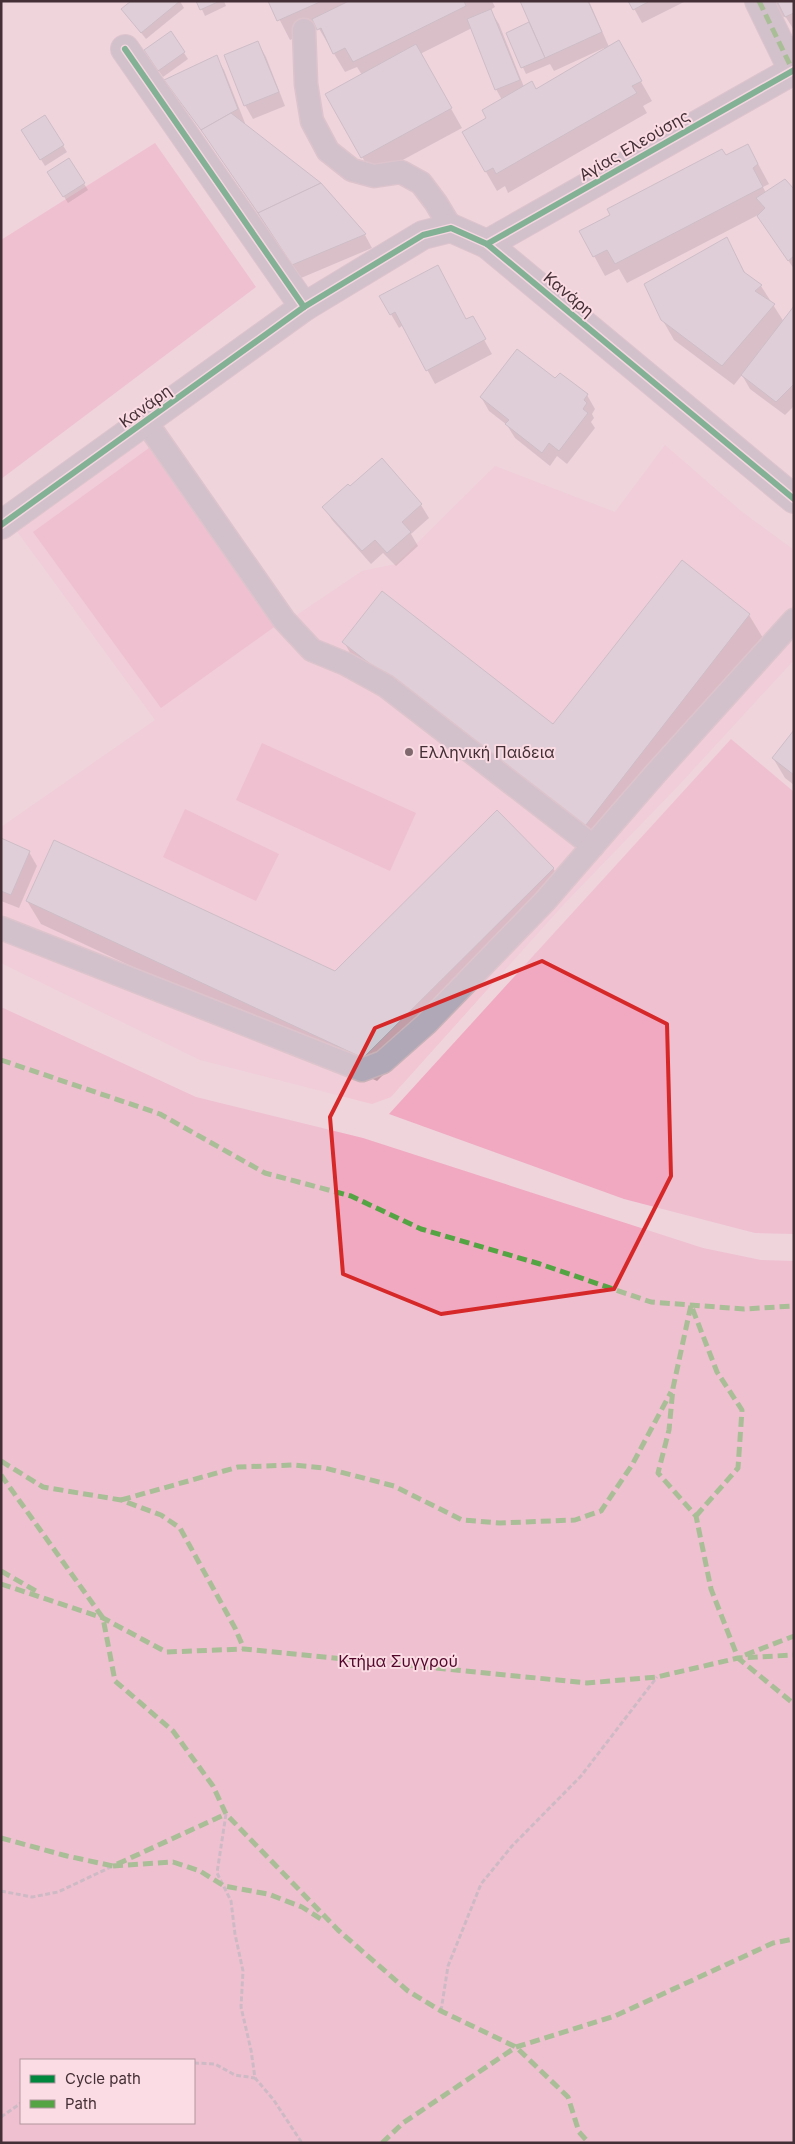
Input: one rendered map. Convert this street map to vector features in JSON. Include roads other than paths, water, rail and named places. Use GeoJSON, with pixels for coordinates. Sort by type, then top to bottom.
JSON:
{"type":"FeatureCollection","features":[{"type":"Feature","properties":{"kind":"street"},"geometry":{"type":"LineString","coordinates":[[759,1],[793,71]]}},
{"type":"Feature","properties":{"kind":"street"},"geometry":{"type":"LineString","coordinates":[[125,49],[304,307]]}},
{"type":"Feature","properties":{"kind":"street","name":"Αγίας Ελεούσης"},"geometry":{"type":"LineString","coordinates":[[488,244],[793,71]]}},
{"type":"Feature","properties":{"kind":"street","name":"Κανάρη"},"geometry":{"type":"LineString","coordinates":[[1,526],[304,307],[423,235],[451,228],[488,244],[794,499]]}},
{"type":"Feature","properties":{"kind":"lane"},"geometry":{"type":"LineString","coordinates":[[304,30],[306,84],[312,121],[328,151],[352,170],[374,176],[401,172],[421,184],[451,228]]}},
{"type":"Feature","properties":{"kind":"lane"},"geometry":{"type":"LineString","coordinates":[[146,422],[284,620],[312,650],[346,664],[386,686],[593,846]]}},
{"type":"Feature","properties":{"kind":"lane"},"geometry":{"type":"LineString","coordinates":[[1,928],[362,1070],[383,1062],[426,1024],[546,901],[794,620]]}},
{"type":"Feature","properties":{"kind":"place","name":"Ελληνική Παιδεια"},"geometry":{"type":"Point","coordinates":[409,752]}},
{"type":"Feature","properties":{"kind":"park label","name":"Κτήμα Συγγρού"},"geometry":{"type":"Point","coordinates":[398,1661]}}]}
